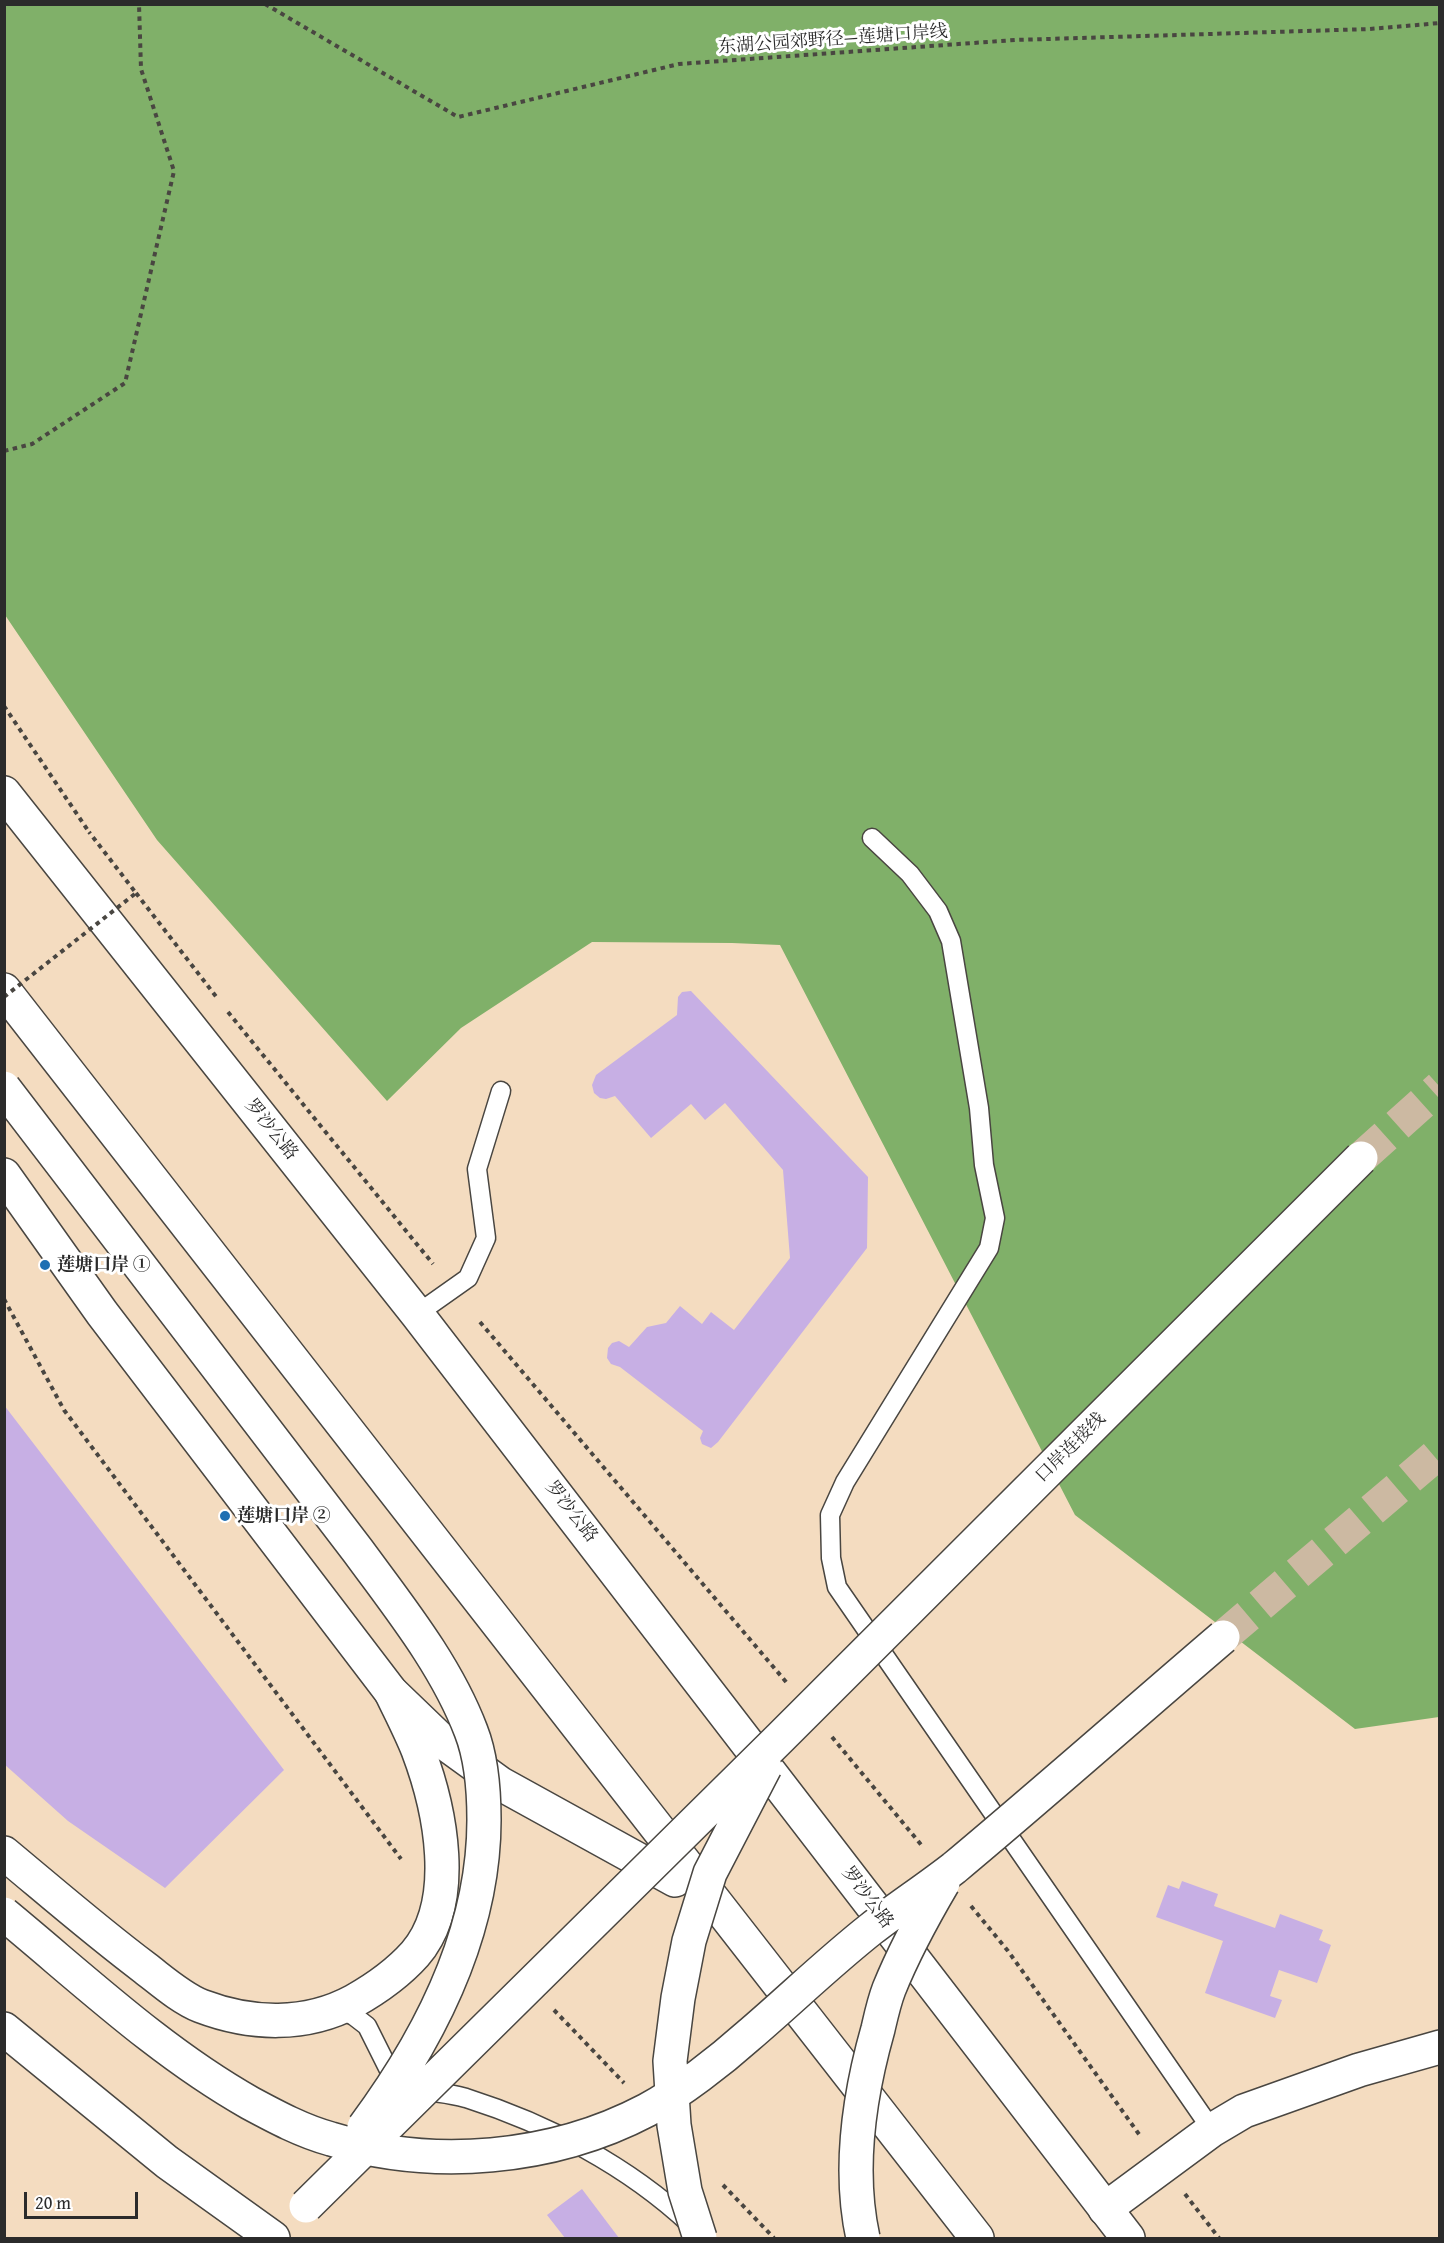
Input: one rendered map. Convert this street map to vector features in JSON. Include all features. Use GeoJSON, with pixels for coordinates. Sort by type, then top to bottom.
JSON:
{"type":"FeatureCollection","features":[{"type":"Feature","properties":{"kind":"main road","name":"罗沙公路"},"geometry":{"type":"LineString","coordinates":[[4,793],[417,1314],[1128,2238]]}},
{"type":"Feature","properties":{"kind":"main road"},"geometry":{"type":"LineString","coordinates":[[4,990],[977,2238]]}},
{"type":"Feature","properties":{"kind":"main road"},"geometry":{"type":"LineString","coordinates":[[4,1088],[410,1622],[451,1686],[472,1732],[484,1786],[484,1837],[478,1892],[464,1946],[441,2001],[414,2054],[380,2106],[306,2206],[274,2238],[167,2162],[4,2029]]}},
{"type":"Feature","properties":{"kind":"main road","name":"口岸连接线"},"geometry":{"type":"LineString","coordinates":[[306,2206],[780,1738],[1361,1158]]}},
{"type":"Feature","properties":{"kind":"main road"},"geometry":{"type":"LineString","coordinates":[[4,1175],[102,1312],[391,1692],[443,1742],[501,1784],[691,1889],[727,1918]]}},
{"type":"Feature","properties":{"kind":"main road"},"geometry":{"type":"LineString","coordinates":[[4,1914],[150,2036],[201,2074],[285,2122],[331,2139],[381,2150],[422,2155],[477,2156],[537,2149],[596,2131],[647,2109],[690,2081],[746,2038],[869,1931],[951,1870],[1223,1637]]}},
{"type":"Feature","properties":{"kind":"main road"},"geometry":{"type":"LineString","coordinates":[[4,1853],[119,1949],[198,2005],[260,2021],[282,2021],[314,2016],[338,2008],[375,1989],[416,1953],[431,1927],[440,1895],[442,1854],[429,1784],[417,1749],[391,1692]]}},
{"type":"Feature","properties":{"kind":"main road"},"geometry":{"type":"LineString","coordinates":[[700,2238],[686,2191],[674,2125],[670,2061],[678,1998],[689,1941],[710,1874],[780,1738]]}},
{"type":"Feature","properties":{"kind":"main road"},"geometry":{"type":"LineString","coordinates":[[864,2238],[857,2167],[858,2126],[868,2064],[888,1991],[917,1928],[951,1870]]}},
{"type":"Feature","properties":{"kind":"main road"},"geometry":{"type":"LineString","coordinates":[[1105,2209],[1212,2130],[1244,2111],[1359,2070],[1440,2047]]}},
{"type":"Feature","properties":{"kind":"lane"},"geometry":{"type":"LineString","coordinates":[[872,838],[910,874],[939,911],[951,941],[979,1108],[984,1165],[995,1218],[989,1248],[844,1482],[830,1515],[831,1558],[837,1587],[1212,2130]]}},
{"type":"Feature","properties":{"kind":"lane"},"geometry":{"type":"LineString","coordinates":[[417,1314],[468,1278],[486,1238],[477,1170],[501,1091]]}},
{"type":"Feature","properties":{"kind":"lane"},"geometry":{"type":"LineString","coordinates":[[338,2008],[367,2026],[398,2088],[465,2098],[550,2131],[604,2159],[636,2181],[679,2214],[705,2238]]}},
{"type":"Feature","properties":{"kind":"path"},"geometry":{"type":"LineString","coordinates":[[4,451],[32,444],[125,383],[174,171],[141,69],[139,4]]}},
{"type":"Feature","properties":{"kind":"path","name":"东湖公园郊野径—莲塘口岸线"},"geometry":{"type":"LineString","coordinates":[[265,4],[458,117],[679,64],[1016,40],[1370,29],[1440,23]]}},
{"type":"Feature","properties":{"kind":"path"},"geometry":{"type":"LineString","coordinates":[[4,706],[88,832],[221,1004],[433,1264]]}},
{"type":"Feature","properties":{"kind":"path"},"geometry":{"type":"LineString","coordinates":[[4,998],[136,893]]}},
{"type":"Feature","properties":{"kind":"path"},"geometry":{"type":"LineString","coordinates":[[4,1299],[64,1410],[401,1859]]}},
{"type":"Feature","properties":{"kind":"path"},"geometry":{"type":"LineString","coordinates":[[552,2008],[626,2085]]}},
{"type":"Feature","properties":{"kind":"path"},"geometry":{"type":"LineString","coordinates":[[717,2179],[774,2238]]}},
{"type":"Feature","properties":{"kind":"path"},"geometry":{"type":"LineString","coordinates":[[1182,2190],[1219,2238]]}},
{"type":"Feature","properties":{"kind":"green space"},"geometry":{"type":"Polygon","coordinates":[[[4,5],[1439,5],[1439,1717],[1355,1729],[1075,1515],[780,945],[592,942],[461,1028],[387,1101],[157,840],[5,615],[4,5]]]}},
{"type":"Feature","properties":{"kind":"building"},"geometry":{"type":"Polygon","coordinates":[[[691,991],[868,1177],[867,1248],[718,1442],[711,1448],[702,1444],[700,1438],[703,1431],[620,1367],[611,1364],[607,1358],[608,1348],[612,1343],[619,1341],[629,1347],[647,1327],[666,1323],[680,1306],[702,1324],[711,1312],[734,1330],[790,1258],[783,1170],[725,1103],[705,1120],[691,1104],[651,1138],[615,1096],[600,1098],[594,1093],[592,1085],[596,1075],[677,1015],[678,997],[682,992],[691,991]]]}},
{"type":"Feature","properties":{"kind":"building"},"geometry":{"type":"Polygon","coordinates":[[[4,1405],[284,1770],[165,1888],[68,1821],[4,1764],[4,1405]]]}},
{"type":"Feature","properties":{"kind":"building"},"geometry":{"type":"Polygon","coordinates":[[[1182,1881],[1218,1894],[1214,1906],[1275,1928],[1280,1914],[1323,1930],[1319,1940],[1331,1945],[1317,1983],[1279,1970],[1270,1996],[1282,2000],[1275,2018],[1205,1993],[1223,1941],[1156,1917],[1168,1885],[1179,1889],[1182,1881]]]}},
{"type":"Feature","properties":{"kind":"building"},"geometry":{"type":"Polygon","coordinates":[[[582,2189],[619,2238],[565,2238],[547,2215],[582,2189]]]}},
{"type":"Feature","properties":{"kind":"tunnel"},"geometry":{"type":"LineString","coordinates":[[1361,1158],[1440,1087]]}},
{"type":"Feature","properties":{"kind":"tunnel"},"geometry":{"type":"LineString","coordinates":[[1223,1637],[1440,1452]]}},
{"type":"Feature","properties":{"kind":"place","name":"莲塘口岸 ①"},"geometry":{"type":"Point","coordinates":[45,1265]}},
{"type":"Feature","properties":{"kind":"place","name":"莲塘口岸 ②"},"geometry":{"type":"Point","coordinates":[225,1516]}}]}
